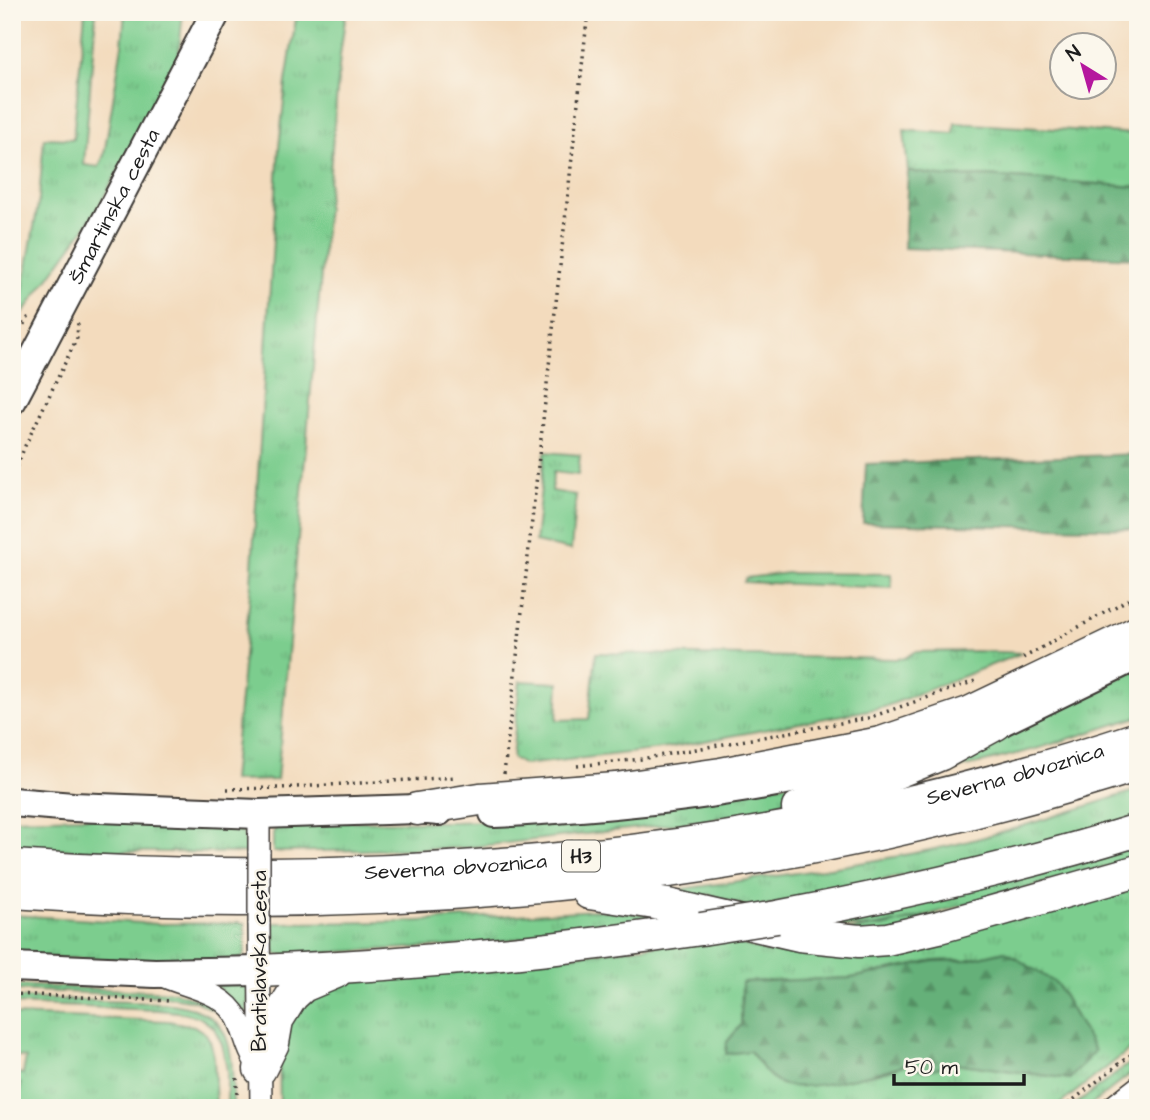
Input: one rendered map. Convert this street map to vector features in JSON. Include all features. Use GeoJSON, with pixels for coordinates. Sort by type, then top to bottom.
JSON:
{"type":"FeatureCollection","features":[{"type":"Feature","properties":{"kind":"highway"},"geometry":{"type":"LineString","coordinates":[[417,809],[480,799],[616,789],[708,776],[881,743],[969,713],[1138,632]]}},
{"type":"Feature","properties":{"kind":"highway"},"geometry":{"type":"LineString","coordinates":[[650,848],[794,810],[870,783],[941,754],[996,724]]}},
{"type":"Feature","properties":{"kind":"highway","name":"Severna obvoznica"},"geometry":{"type":"LineString","coordinates":[[12,866],[160,874],[290,874],[468,867],[650,848],[788,827],[919,799],[1001,779],[1138,738]]}},
{"type":"Feature","properties":{"kind":"highway","name":"Severna obvoznica"},"geometry":{"type":"LineString","coordinates":[[12,892],[285,901],[393,897],[532,887],[716,864],[897,831],[988,809],[1138,765]]}},
{"type":"Feature","properties":{"kind":"highway"},"geometry":{"type":"LineString","coordinates":[[259,971],[347,968],[534,951],[777,917],[949,882],[1138,830]]}},
{"type":"Feature","properties":{"kind":"highway"},"geometry":{"type":"LineString","coordinates":[[532,887],[618,896],[799,935],[859,941],[901,937],[1138,871]]}},
{"type":"Feature","properties":{"kind":"highway"},"geometry":{"type":"LineString","coordinates":[[248,1068],[273,1043],[277,1020],[292,996],[314,980],[347,968]]}},
{"type":"Feature","properties":{"kind":"main road","name":"Šmartinska cesta"},"geometry":{"type":"LineString","coordinates":[[12,400],[216,12]]}},
{"type":"Feature","properties":{"kind":"main road"},"geometry":{"type":"LineString","coordinates":[[12,802],[259,814],[417,809],[478,814],[681,797],[865,763],[996,724],[1138,655]]}},
{"type":"Feature","properties":{"kind":"main road"},"geometry":{"type":"LineString","coordinates":[[12,967],[155,972],[259,971]]}},
{"type":"Feature","properties":{"kind":"street","name":"Bratislavska cesta"},"geometry":{"type":"LineString","coordinates":[[259,814],[259,971],[248,1068],[261,1108]]}},
{"type":"Feature","properties":{"kind":"street"},"geometry":{"type":"LineString","coordinates":[[155,972],[218,997],[227,1004],[237,1016],[246,1047],[248,1068]]}},
{"type":"Feature","properties":{"kind":"street"},"geometry":{"type":"LineString","coordinates":[[1111,1108],[1138,1087]]}},
{"type":"Feature","properties":{"kind":"path"},"geometry":{"type":"LineString","coordinates":[[504,774],[588,12]]}},
{"type":"Feature","properties":{"kind":"path"},"geometry":{"type":"LineString","coordinates":[[12,479],[77,338],[78,319]]}},
{"type":"Feature","properties":{"kind":"path"},"geometry":{"type":"LineString","coordinates":[[1017,662],[1138,594]]}},
{"type":"Feature","properties":{"kind":"path"},"geometry":{"type":"LineString","coordinates":[[573,766],[641,759],[868,718],[982,679]]}},
{"type":"Feature","properties":{"kind":"path"},"geometry":{"type":"LineString","coordinates":[[225,789],[464,776]]}},
{"type":"Feature","properties":{"kind":"path"},"geometry":{"type":"LineString","coordinates":[[12,994],[178,1001]]}},
{"type":"Feature","properties":{"kind":"path"},"geometry":{"type":"LineString","coordinates":[[1063,1108],[1138,1049]]}},
{"type":"Feature","properties":{"kind":"path"},"geometry":{"type":"LineString","coordinates":[[237,1108],[248,1068]]}},
{"type":"Feature","properties":{"kind":"green space"},"geometry":{"type":"Polygon","coordinates":[[[85,12],[96,12],[84,165],[99,167],[104,155],[125,12],[183,12],[178,61],[94,215],[17,322],[39,199],[44,138],[73,139],[85,12]]]}},
{"type":"Feature","properties":{"kind":"green space"},"geometry":{"type":"Polygon","coordinates":[[[297,12],[346,12],[277,780],[232,781],[251,583],[279,147],[297,12]]]}},
{"type":"Feature","properties":{"kind":"green space"},"geometry":{"type":"Polygon","coordinates":[[[955,123],[1138,134],[1138,187],[987,176],[947,177],[908,171],[904,130],[954,134],[955,123]]]}},
{"type":"Feature","properties":{"kind":"green space"},"geometry":{"type":"Polygon","coordinates":[[[908,171],[947,177],[987,176],[1138,187],[1138,258],[904,248],[908,171]]]}},
{"type":"Feature","properties":{"kind":"green space"},"geometry":{"type":"Polygon","coordinates":[[[545,452],[580,455],[578,475],[553,472],[552,491],[576,495],[571,550],[535,542],[545,452]]]}},
{"type":"Feature","properties":{"kind":"green space"},"geometry":{"type":"Polygon","coordinates":[[[1138,454],[1138,529],[863,523],[866,464],[1138,454]]]}},
{"type":"Feature","properties":{"kind":"green space"},"geometry":{"type":"Polygon","coordinates":[[[788,573],[891,574],[892,588],[744,582],[746,578],[788,573]]]}},
{"type":"Feature","properties":{"kind":"green space"},"geometry":{"type":"Polygon","coordinates":[[[914,652],[1022,653],[884,707],[662,749],[524,765],[512,758],[520,681],[559,683],[557,720],[589,719],[596,653],[896,659],[905,658],[914,652]]]}},
{"type":"Feature","properties":{"kind":"green space"},"geometry":{"type":"Polygon","coordinates":[[[1138,668],[1138,717],[1043,747],[896,785],[1138,668]]]}},
{"type":"Feature","properties":{"kind":"green space"},"geometry":{"type":"Polygon","coordinates":[[[855,775],[760,811],[700,821],[462,848],[273,852],[273,833],[276,827],[309,821],[508,820],[855,775]]]}},
{"type":"Feature","properties":{"kind":"green space"},"geometry":{"type":"Polygon","coordinates":[[[1138,790],[1138,819],[1098,832],[753,909],[709,894],[700,901],[677,892],[953,845],[1138,790]]]}},
{"type":"Feature","properties":{"kind":"green space"},"geometry":{"type":"Polygon","coordinates":[[[85,817],[239,825],[243,831],[246,853],[83,851],[12,845],[12,819],[85,817]]]}},
{"type":"Feature","properties":{"kind":"green space"},"geometry":{"type":"Polygon","coordinates":[[[1138,843],[1138,858],[883,927],[802,926],[1138,843]]]}},
{"type":"Feature","properties":{"kind":"green space"},"geometry":{"type":"Polygon","coordinates":[[[1138,883],[1138,1043],[1055,1108],[280,1108],[279,1050],[289,1015],[330,983],[720,938],[768,952],[781,942],[1138,883]],[[1005,951],[967,960],[934,961],[851,978],[743,982],[741,1025],[727,1042],[750,1051],[768,1074],[808,1086],[884,1072],[907,1064],[925,1071],[955,1063],[1070,1079],[1005,951]]]}},
{"type":"Feature","properties":{"kind":"green space"},"geometry":{"type":"Polygon","coordinates":[[[596,910],[679,917],[471,945],[277,955],[274,949],[273,923],[403,922],[596,910]]]}},
{"type":"Feature","properties":{"kind":"green space"},"geometry":{"type":"Polygon","coordinates":[[[12,915],[158,924],[245,923],[245,950],[243,957],[230,962],[12,957],[12,915]]]}},
{"type":"Feature","properties":{"kind":"green space"},"geometry":{"type":"Polygon","coordinates":[[[1005,951],[1057,984],[1095,1051],[1070,1079],[955,1063],[925,1071],[907,1064],[845,1080],[795,1086],[774,1080],[750,1051],[726,1054],[727,1042],[741,1025],[742,982],[851,978],[934,961],[967,960],[1005,951]]]}},
{"type":"Feature","properties":{"kind":"green space"},"geometry":{"type":"Polygon","coordinates":[[[248,982],[248,1012],[245,1014],[213,983],[248,982]]]}},
{"type":"Feature","properties":{"kind":"green space"},"geometry":{"type":"Polygon","coordinates":[[[12,985],[175,992],[219,1006],[234,1034],[218,1012],[195,1001],[164,996],[12,990],[12,985]]]}},
{"type":"Feature","properties":{"kind":"green space"},"geometry":{"type":"Polygon","coordinates":[[[12,998],[161,1003],[204,1013],[216,1022],[225,1034],[230,1049],[233,1108],[227,1108],[227,1070],[222,1044],[214,1028],[199,1017],[157,1010],[12,1004],[12,998]]]}},
{"type":"Feature","properties":{"kind":"green space"},"geometry":{"type":"Polygon","coordinates":[[[12,1015],[168,1021],[194,1026],[206,1034],[210,1041],[214,1057],[216,1108],[12,1108],[12,1097],[19,1098],[21,1084],[12,1081],[12,1072],[23,1074],[26,1058],[12,1055],[12,1015]]]}},
{"type":"Feature","properties":{"kind":"green space"},"geometry":{"type":"Polygon","coordinates":[[[1138,1057],[1138,1068],[1087,1108],[1071,1108],[1138,1057]]]}}]}
